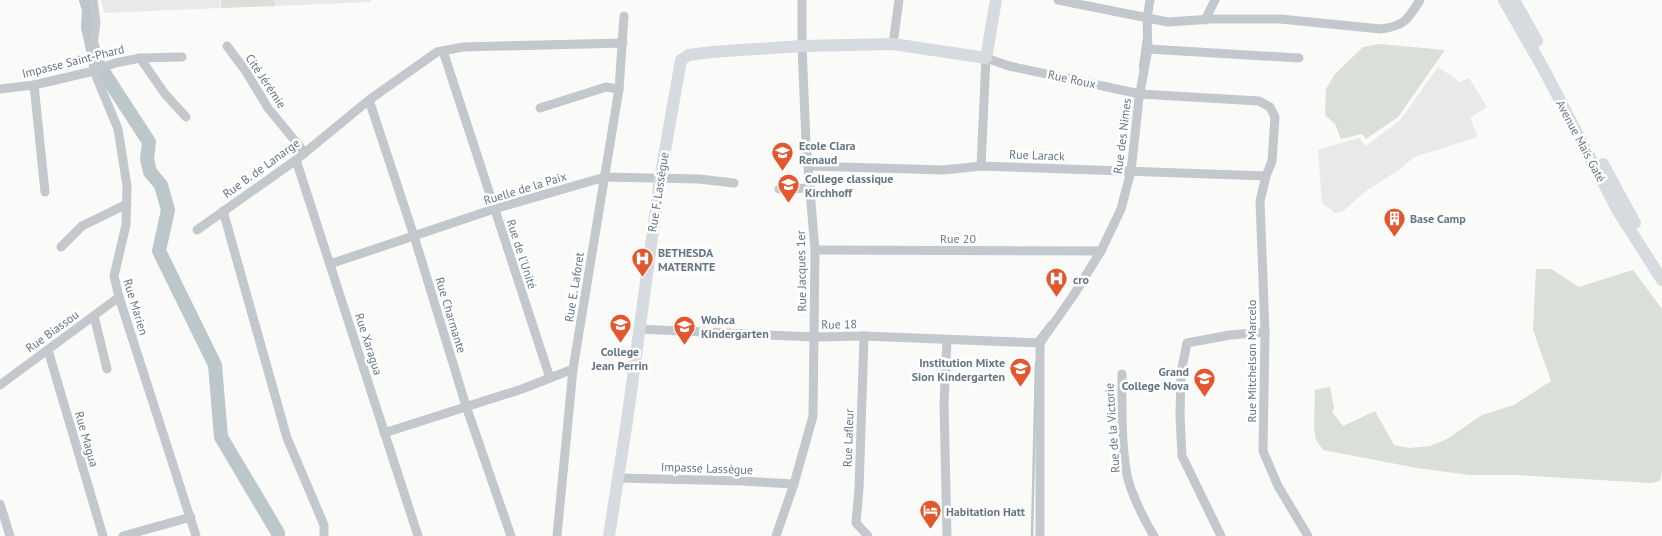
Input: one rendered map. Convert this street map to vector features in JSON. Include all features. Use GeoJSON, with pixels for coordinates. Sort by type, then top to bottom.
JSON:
{"type":"FeatureCollection","features":[{"type":"Feature","properties":{"kind":"street","name":"Rue Marien"},"geometry":{"type":"LineString","coordinates":[[93,0],[96,22],[92,53],[94,71],[118,129],[127,186],[126,225],[114,276],[119,297],[196,536]]}},
{"type":"Feature","properties":{"kind":"street","name":"Rue Jacques 1er"},"geometry":{"type":"LineString","coordinates":[[776,536],[794,484],[812,416],[815,250],[808,166],[802,46],[802,0]]}},
{"type":"Feature","properties":{"kind":"street"},"geometry":{"type":"LineString","coordinates":[[893,44],[899,0]]}},
{"type":"Feature","properties":{"kind":"street"},"geometry":{"type":"LineString","coordinates":[[981,166],[986,58],[996,0]]}},
{"type":"Feature","properties":{"kind":"street"},"geometry":{"type":"LineString","coordinates":[[1058,0],[1168,22],[1280,19],[1381,29],[1397,27],[1409,16],[1420,0]]}},
{"type":"Feature","properties":{"kind":"street","name":"Rue des Nimes"},"geometry":{"type":"LineString","coordinates":[[1040,343],[1073,296],[1101,251],[1121,209],[1131,171],[1140,94],[1148,49],[1147,19],[1150,0]]}},
{"type":"Feature","properties":{"kind":"street"},"geometry":{"type":"LineString","coordinates":[[1205,20],[1215,0]]}},
{"type":"Feature","properties":{"kind":"street","name":"Avenue Maïs Gaté"},"geometry":{"type":"LineString","coordinates":[[1504,0],[1543,68],[1618,211],[1662,280]]}},
{"type":"Feature","properties":{"kind":"street","name":"Avenue Maïs Gaté"},"geometry":{"type":"LineString","coordinates":[[1514,0],[1636,226],[1662,266]]}},
{"type":"Feature","properties":{"kind":"street","name":"Rue E. Laforet"},"geometry":{"type":"LineString","coordinates":[[557,536],[574,369],[619,89],[624,16]]}},
{"type":"Feature","properties":{"kind":"street","name":"Rue B. de Lanarge"},"geometry":{"type":"LineString","coordinates":[[324,536],[324,525],[287,438],[223,211],[296,160],[369,100],[437,52],[463,46],[622,43]]}},
{"type":"Feature","properties":{"kind":"street","name":"Rue Roux"},"geometry":{"type":"LineString","coordinates":[[802,46],[893,44],[986,58],[1009,66],[1140,94],[1259,100],[1270,107],[1275,117],[1272,161],[1266,176]]}},
{"type":"Feature","properties":{"kind":"street","name":"Cité Jérémie"},"geometry":{"type":"LineString","coordinates":[[227,46],[245,70],[268,108],[305,152]]}},
{"type":"Feature","properties":{"kind":"street","name":"Rue F. Lassègue"},"geometry":{"type":"LineString","coordinates":[[609,536],[660,179],[681,60],[684,57],[712,52],[802,46]]}},
{"type":"Feature","properties":{"kind":"street"},"geometry":{"type":"LineString","coordinates":[[1148,49],[1299,58]]}},
{"type":"Feature","properties":{"kind":"street","name":"Rue de l'Unité"},"geometry":{"type":"LineString","coordinates":[[443,51],[550,378]]}},
{"type":"Feature","properties":{"kind":"street","name":"Impasse Saint-Phard"},"geometry":{"type":"LineString","coordinates":[[0,89],[34,85],[140,58],[182,57]]}},
{"type":"Feature","properties":{"kind":"street"},"geometry":{"type":"LineString","coordinates":[[140,58],[165,94],[186,117]]}},
{"type":"Feature","properties":{"kind":"street"},"geometry":{"type":"LineString","coordinates":[[34,85],[45,192]]}},
{"type":"Feature","properties":{"kind":"street"},"geometry":{"type":"LineString","coordinates":[[540,108],[606,86],[619,89]]}},
{"type":"Feature","properties":{"kind":"street","name":"Rue Charmante"},"geometry":{"type":"LineString","coordinates":[[369,100],[414,236],[466,406],[511,536]]}},
{"type":"Feature","properties":{"kind":"street","name":"Rue Xaragua"},"geometry":{"type":"LineString","coordinates":[[296,160],[418,536]]}},
{"type":"Feature","properties":{"kind":"street","name":"Rue Larack"},"geometry":{"type":"LineString","coordinates":[[808,166],[944,170],[981,166],[1266,176]]}},
{"type":"Feature","properties":{"kind":"street","name":"Rue Mitchelson Marcelo"},"geometry":{"type":"LineString","coordinates":[[1266,176],[1260,201],[1265,332],[1263,451],[1278,486],[1308,536]]}},
{"type":"Feature","properties":{"kind":"street","name":"Ruelle de la Paix"},"geometry":{"type":"LineString","coordinates":[[330,264],[494,209],[605,177],[698,179],[734,183]]}},
{"type":"Feature","properties":{"kind":"street"},"geometry":{"type":"LineString","coordinates":[[780,189],[811,188]]}},
{"type":"Feature","properties":{"kind":"street"},"geometry":{"type":"LineString","coordinates":[[61,247],[82,226],[127,204]]}},
{"type":"Feature","properties":{"kind":"street"},"geometry":{"type":"LineString","coordinates":[[197,230],[223,211]]}},
{"type":"Feature","properties":{"kind":"street","name":"Rue 20"},"geometry":{"type":"LineString","coordinates":[[815,250],[1101,251]]}},
{"type":"Feature","properties":{"kind":"street","name":"Rue Biassou"},"geometry":{"type":"LineString","coordinates":[[0,385],[119,297]]}},
{"type":"Feature","properties":{"kind":"street"},"geometry":{"type":"LineString","coordinates":[[94,316],[107,369]]}},
{"type":"Feature","properties":{"kind":"street","name":"Rue 18"},"geometry":{"type":"LineString","coordinates":[[638,329],[814,337],[864,336],[1040,343]]}},
{"type":"Feature","properties":{"kind":"street"},"geometry":{"type":"LineString","coordinates":[[1221,536],[1182,456],[1180,416],[1181,372],[1187,343],[1230,335],[1265,332]]}},
{"type":"Feature","properties":{"kind":"street","name":"Rue Lafleur"},"geometry":{"type":"LineString","coordinates":[[864,336],[859,489],[856,523],[868,536]]}},
{"type":"Feature","properties":{"kind":"street"},"geometry":{"type":"LineString","coordinates":[[947,536],[944,403],[948,340]]}},
{"type":"Feature","properties":{"kind":"street"},"geometry":{"type":"LineString","coordinates":[[1040,343],[1040,536]]}},
{"type":"Feature","properties":{"kind":"street","name":"Rue Magua"},"geometry":{"type":"LineString","coordinates":[[48,350],[103,536]]}},
{"type":"Feature","properties":{"kind":"street"},"geometry":{"type":"LineString","coordinates":[[384,433],[574,369]]}},
{"type":"Feature","properties":{"kind":"street","name":"Rue de la Victorie"},"geometry":{"type":"LineString","coordinates":[[1122,374],[1127,476],[1146,523],[1154,536]]}},
{"type":"Feature","properties":{"kind":"street","name":"Impasse Lassègue"},"geometry":{"type":"LineString","coordinates":[[618,478],[794,484]]}},
{"type":"Feature","properties":{"kind":"street"},"geometry":{"type":"LineString","coordinates":[[0,504],[10,536]]}},
{"type":"Feature","properties":{"kind":"street"},"geometry":{"type":"LineString","coordinates":[[123,536],[191,517]]}},
{"type":"Feature","properties":{"kind":"shaded area"},"geometry":{"type":"Polygon","coordinates":[[[101,0],[220,0],[221,8],[104,13],[101,0]]]}},
{"type":"Feature","properties":{"kind":"shaded area"},"geometry":{"type":"Polygon","coordinates":[[[221,0],[274,0],[275,6],[221,8],[221,0]]]}},
{"type":"Feature","properties":{"kind":"shaded area"},"geometry":{"type":"Polygon","coordinates":[[[274,0],[371,0],[371,2],[275,6],[274,0]]]}},
{"type":"Feature","properties":{"kind":"shaded area"},"geometry":{"type":"Polygon","coordinates":[[[1380,44],[1445,50],[1398,117],[1366,139],[1362,134],[1341,139],[1335,124],[1325,115],[1326,89],[1335,74],[1363,47],[1380,44]]]}},
{"type":"Feature","properties":{"kind":"shaded area"},"geometry":{"type":"Polygon","coordinates":[[[1438,67],[1460,82],[1469,78],[1487,107],[1470,118],[1478,137],[1414,157],[1400,169],[1366,191],[1342,212],[1335,213],[1322,203],[1318,150],[1359,138],[1366,146],[1400,120],[1438,67]]]}},
{"type":"Feature","properties":{"kind":"shaded area"},"geometry":{"type":"Polygon","coordinates":[[[1536,269],[1551,269],[1579,287],[1633,270],[1662,309],[1662,471],[1660,481],[1651,483],[1516,475],[1470,475],[1417,468],[1323,450],[1316,440],[1314,428],[1315,390],[1330,387],[1334,408],[1332,412],[1343,426],[1375,411],[1394,445],[1409,448],[1430,446],[1447,439],[1482,415],[1514,405],[1551,381],[1533,330],[1536,269]]]}},
{"type":"Feature","properties":{"kind":"waterway"},"geometry":{"type":"LineString","coordinates":[[86,0],[89,10],[88,27],[95,59],[149,142],[147,159],[150,172],[161,185],[168,210],[159,251],[215,365],[221,437],[278,536]]}},
{"type":"Feature","properties":{"kind":"waterway"},"geometry":{"type":"LineString","coordinates":[[1140,68],[1144,39]]}},
{"type":"Feature","properties":{"kind":"waterway"},"geometry":{"type":"LineString","coordinates":[[1036,340],[1050,322]]}},
{"type":"Feature","properties":{"kind":"waterway"},"geometry":{"type":"LineString","coordinates":[[1032,536],[1036,363]]}},
{"type":"Feature","properties":{"kind":"place","name":"Ecole Clara Renaud"},"geometry":{"type":"Point","coordinates":[783,171]}},
{"type":"Feature","properties":{"kind":"place","name":"College classique Kirchhoff"},"geometry":{"type":"Point","coordinates":[789,204]}},
{"type":"Feature","properties":{"kind":"place","name":"Base Camp"},"geometry":{"type":"Point","coordinates":[1394,237]}},
{"type":"Feature","properties":{"kind":"place","name":"BETHESDA MATERNTE"},"geometry":{"type":"Point","coordinates":[642,278]}},
{"type":"Feature","properties":{"kind":"place","name":"cro"},"geometry":{"type":"Point","coordinates":[1057,298]}},
{"type":"Feature","properties":{"kind":"place","name":"College Jean Perrin"},"geometry":{"type":"Point","coordinates":[620,343]}},
{"type":"Feature","properties":{"kind":"place","name":"Wohca Kindergarten"},"geometry":{"type":"Point","coordinates":[685,345]}},
{"type":"Feature","properties":{"kind":"place","name":"Institution Mixte Sion Kindergarten"},"geometry":{"type":"Point","coordinates":[1021,388]}},
{"type":"Feature","properties":{"kind":"place","name":"Grand College Nova"},"geometry":{"type":"Point","coordinates":[1205,397]}},
{"type":"Feature","properties":{"kind":"place","name":"Habitation Hatt"},"geometry":{"type":"Point","coordinates":[930,530]}}]}
